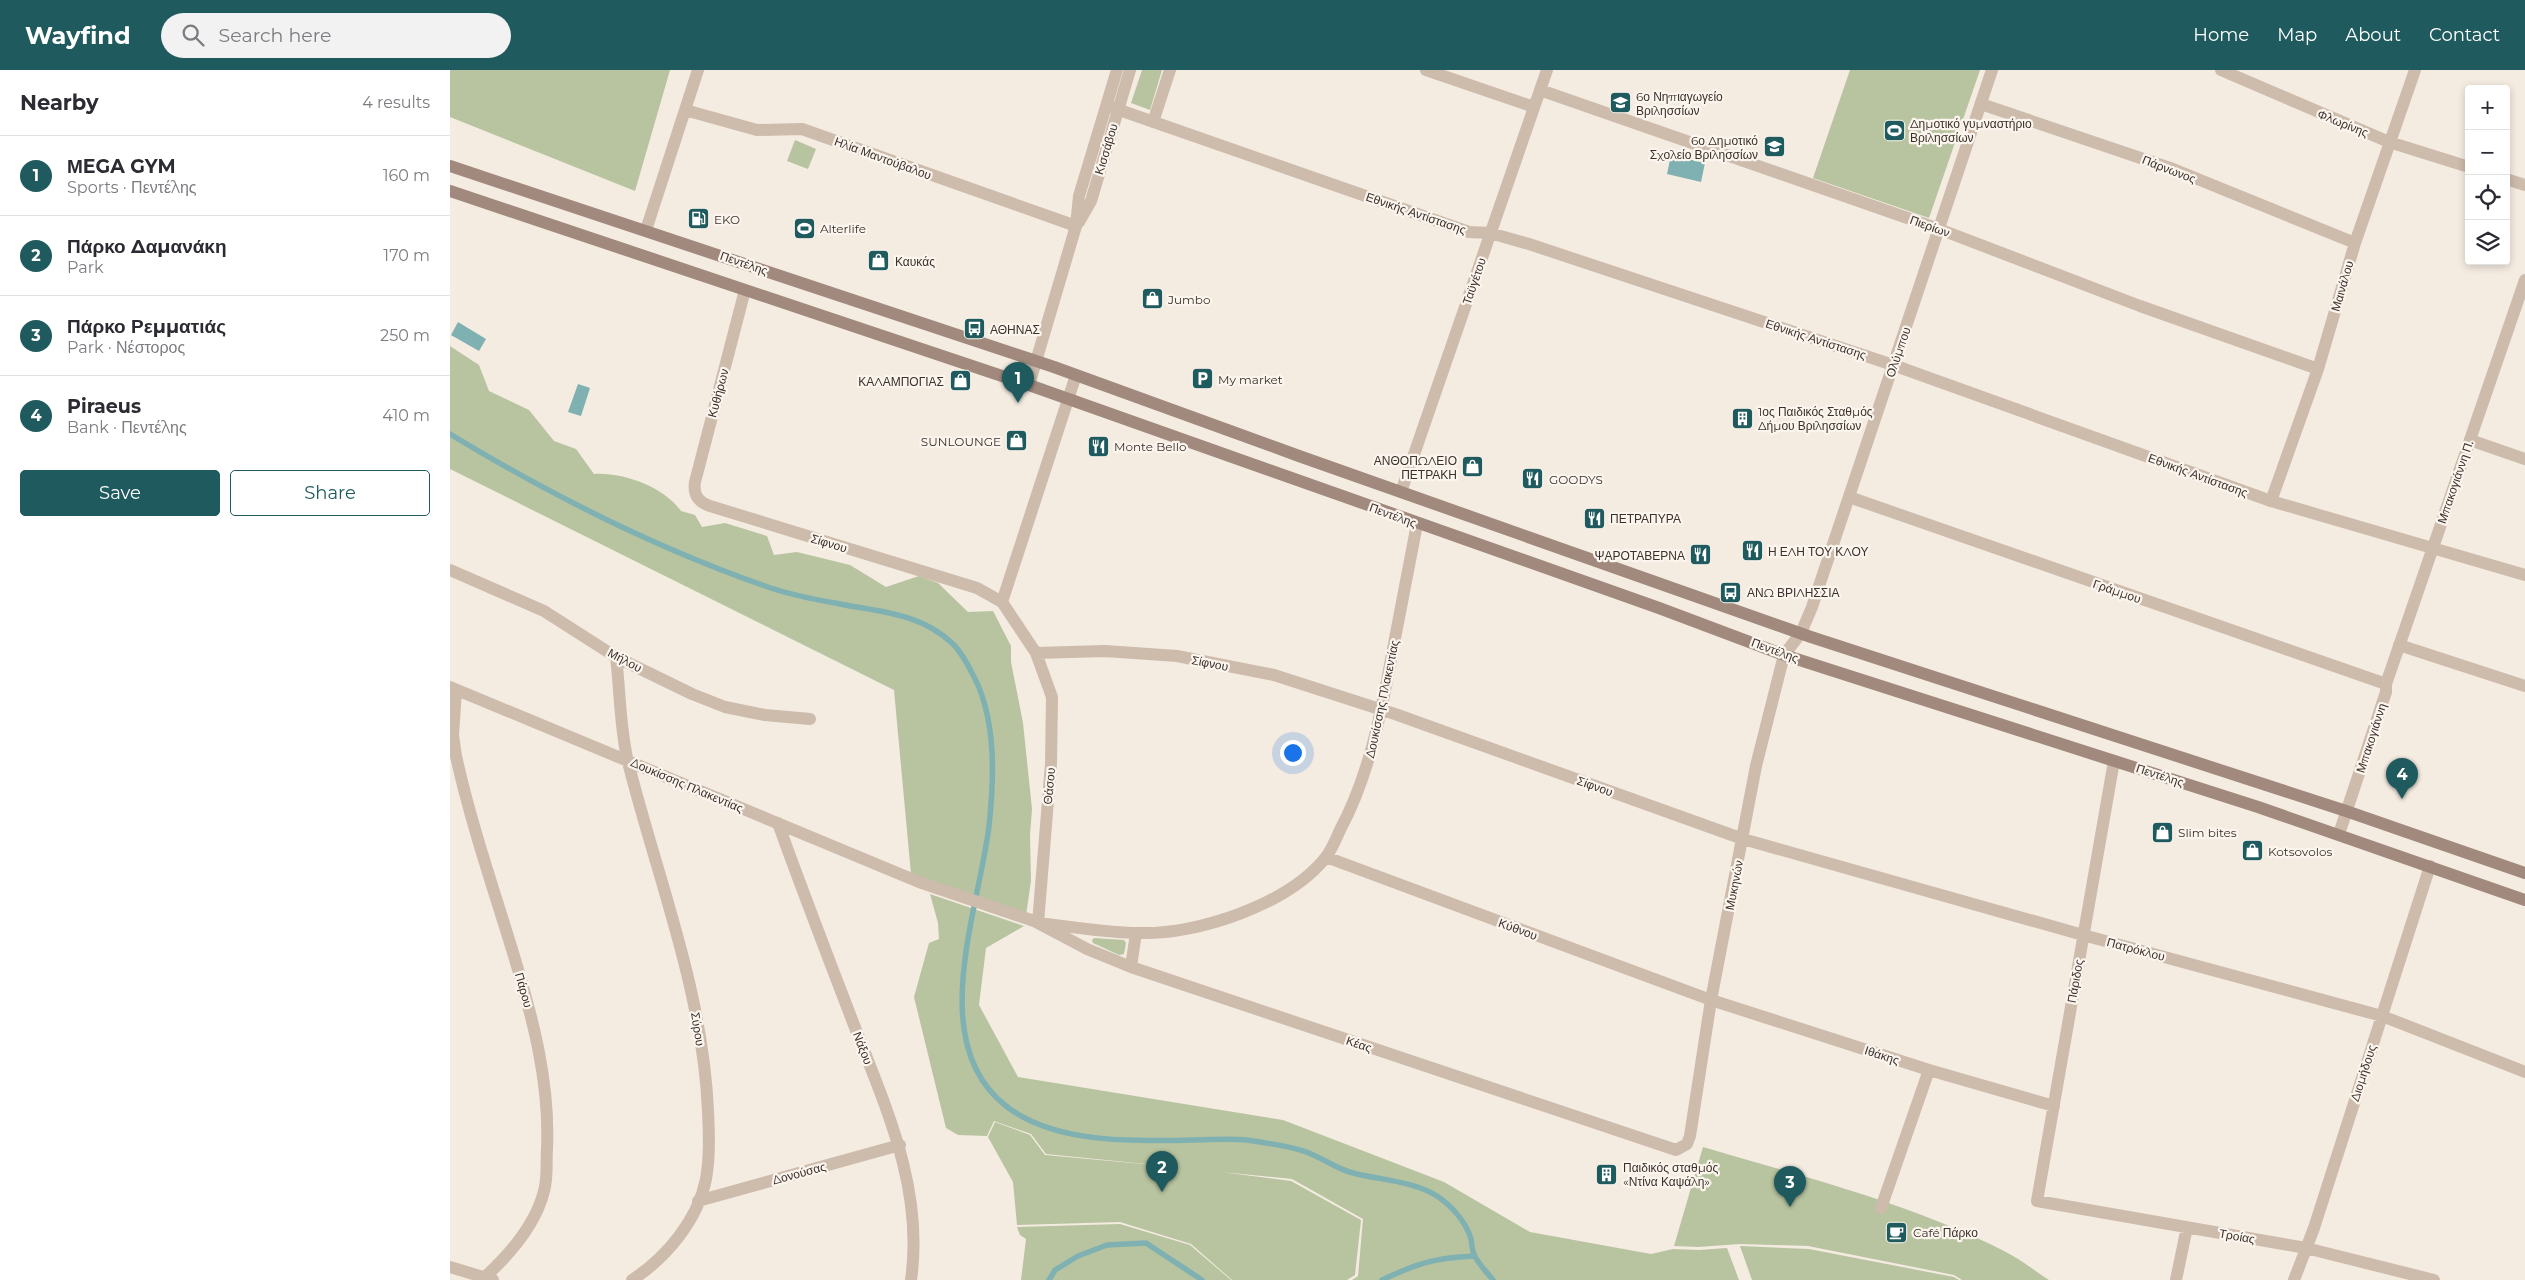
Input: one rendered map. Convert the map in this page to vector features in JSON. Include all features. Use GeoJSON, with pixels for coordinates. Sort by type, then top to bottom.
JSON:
{"type":"FeatureCollection","features":[{"type":"Feature","properties":{"kind":"main road","name":"Πεντέλης"},"geometry":{"type":"LineString","coordinates":[[450,166],[1037,361],[1801,633],[2343,810],[2525,873]]}},
{"type":"Feature","properties":{"kind":"main road","name":"Πεντέλης"},"geometry":{"type":"LineString","coordinates":[[450,191],[1030,385],[1417,524],[1659,608],[1784,655],[2339,834],[2525,900]]}},
{"type":"Feature","properties":{"kind":"street"},"geometry":{"type":"LineString","coordinates":[[646,230],[698,70]]}},
{"type":"Feature","properties":{"kind":"street","name":"Κισσάβου"},"geometry":{"type":"LineString","coordinates":[[1112,108],[1117,70]]}},
{"type":"Feature","properties":{"kind":"street","name":"Κισσάβου"},"geometry":{"type":"LineString","coordinates":[[1037,361],[1076,226],[1079,196],[1112,108],[1130,70]]}},
{"type":"Feature","properties":{"kind":"street"},"geometry":{"type":"LineString","coordinates":[[1153,122],[1170,70]]}},
{"type":"Feature","properties":{"kind":"street"},"geometry":{"type":"LineString","coordinates":[[1426,70],[1534,108]]}},
{"type":"Feature","properties":{"kind":"street","name":"Ταϋγέτου"},"geometry":{"type":"LineString","coordinates":[[1401,492],[1547,70]]}},
{"type":"Feature","properties":{"kind":"street","name":"Ολύμπου"},"geometry":{"type":"LineString","coordinates":[[1801,633],[1812,607],[1992,70]]}},
{"type":"Feature","properties":{"kind":"street","name":"Φλωρίνης"},"geometry":{"type":"LineString","coordinates":[[2221,70],[2389,142],[2465,166]]}},
{"type":"Feature","properties":{"kind":"street","name":"Μαινάλου"},"geometry":{"type":"LineString","coordinates":[[2271,501],[2318,369],[2355,243],[2415,70]]}},
{"type":"Feature","properties":{"kind":"street","name":"Πιερίων"},"geometry":{"type":"LineString","coordinates":[[1540,90],[1939,229],[2140,306],[2318,369]]}},
{"type":"Feature","properties":{"kind":"street","name":"Πάρνωνος"},"geometry":{"type":"LineString","coordinates":[[1980,104],[2173,169],[2355,243]]}},
{"type":"Feature","properties":{"kind":"street","name":"Εθνικής Αντίστασης"},"geometry":{"type":"LineString","coordinates":[[1112,108],[1469,232],[1490,233],[1529,244],[1893,365],[2271,501],[2525,575]]}},
{"type":"Feature","properties":{"kind":"street","name":"Ηλία Μαντούβαλου"},"geometry":{"type":"LineString","coordinates":[[685,110],[756,130],[802,129],[1076,226]]}},
{"type":"Feature","properties":{"kind":"street"},"geometry":{"type":"LineString","coordinates":[[2510,181],[2525,186]]}},
{"type":"Feature","properties":{"kind":"street","name":"Μπακογιάννη Π."},"geometry":{"type":"LineString","coordinates":[[2386,684],[2470,440],[2521,303],[2525,280]]}},
{"type":"Feature","properties":{"kind":"street","name":"Κυθήρων"},"geometry":{"type":"LineString","coordinates":[[696,496],[695,482],[745,290]]}},
{"type":"Feature","properties":{"kind":"street"},"geometry":{"type":"LineString","coordinates":[[1030,385],[1037,361]]}},
{"type":"Feature","properties":{"kind":"street"},"geometry":{"type":"LineString","coordinates":[[1002,602],[1076,375]]}},
{"type":"Feature","properties":{"kind":"street"},"geometry":{"type":"LineString","coordinates":[[2470,440],[2525,460]]}},
{"type":"Feature","properties":{"kind":"street","name":"Σίφνου"},"geometry":{"type":"LineString","coordinates":[[696,496],[702,503],[710,506],[977,588],[1002,602],[1036,652],[1105,651],[1177,656],[1274,674],[1382,709],[1743,839]]}},
{"type":"Feature","properties":{"kind":"street","name":"Γράμμου"},"geometry":{"type":"LineString","coordinates":[[1849,497],[2386,684]]}},
{"type":"Feature","properties":{"kind":"street","name":"Δουκίσσης Πλακεντίας"},"geometry":{"type":"LineString","coordinates":[[453,689],[627,759],[924,884],[1036,922],[1136,933],[1188,928],[1235,917],[1270,900],[1303,877],[1326,857],[1353,806],[1369,759],[1382,709],[1417,524]]}},
{"type":"Feature","properties":{"kind":"street","name":"Μήλου"},"geometry":{"type":"LineString","coordinates":[[450,570],[544,611],[616,657],[692,694],[725,707],[765,715],[810,719]]}},
{"type":"Feature","properties":{"kind":"street","name":"Μυκηνών"},"geometry":{"type":"LineString","coordinates":[[1686,1144],[1711,1000],[1758,758],[1784,655],[1801,633]]}},
{"type":"Feature","properties":{"kind":"street"},"geometry":{"type":"LineString","coordinates":[[2399,645],[2525,686]]}},
{"type":"Feature","properties":{"kind":"street","name":"Θάσου"},"geometry":{"type":"LineString","coordinates":[[1036,652],[1052,697],[1053,720],[1036,922]]}},
{"type":"Feature","properties":{"kind":"street","name":"Σύρου"},"geometry":{"type":"LineString","coordinates":[[616,657],[627,759],[692,992],[707,1085],[709,1150],[706,1180],[698,1201],[683,1230],[664,1254],[632,1280]]}},
{"type":"Feature","properties":{"kind":"street","name":"Μπακογιάννη"},"geometry":{"type":"LineString","coordinates":[[2339,834],[2343,810],[2386,692],[2386,684]]}},
{"type":"Feature","properties":{"kind":"street","name":"Πάρου"},"geometry":{"type":"LineString","coordinates":[[453,689],[453,735],[456,756],[529,1008],[544,1084],[548,1130],[545,1190],[536,1212],[523,1234],[490,1279]]}},
{"type":"Feature","properties":{"kind":"street","name":"Πάριδος"},"geometry":{"type":"LineString","coordinates":[[2037,1201],[2114,761]]}},
{"type":"Feature","properties":{"kind":"street","name":"Νάξου"},"geometry":{"type":"LineString","coordinates":[[778,822],[900,1145],[913,1221],[914,1256],[910,1280]]}},
{"type":"Feature","properties":{"kind":"street","name":"Πατρόκλου"},"geometry":{"type":"LineString","coordinates":[[1743,839],[2083,935],[2382,1016],[2525,1072]]}},
{"type":"Feature","properties":{"kind":"street","name":"Κύθνου"},"geometry":{"type":"LineString","coordinates":[[1326,857],[1711,1000]]}},
{"type":"Feature","properties":{"kind":"street","name":"Διομήδους"},"geometry":{"type":"LineString","coordinates":[[2294,1280],[2314,1228],[2430,866]]}},
{"type":"Feature","properties":{"kind":"street","name":"Κέας"},"geometry":{"type":"LineString","coordinates":[[1036,922],[1087,949],[1131,967],[1671,1150],[1681,1148],[1686,1144]]}},
{"type":"Feature","properties":{"kind":"street"},"geometry":{"type":"LineString","coordinates":[[1131,967],[1136,933]]}},
{"type":"Feature","properties":{"kind":"street","name":"Ιθάκης"},"geometry":{"type":"LineString","coordinates":[[1711,1000],[1929,1070],[2054,1106]]}},
{"type":"Feature","properties":{"kind":"street"},"geometry":{"type":"LineString","coordinates":[[1881,1208],[1929,1070]]}},
{"type":"Feature","properties":{"kind":"street","name":"Δονούσας"},"geometry":{"type":"LineString","coordinates":[[698,1201],[900,1145]]}},
{"type":"Feature","properties":{"kind":"street","name":"Τροίας"},"geometry":{"type":"LineString","coordinates":[[2037,1201],[2306,1248],[2434,1280]]}},
{"type":"Feature","properties":{"kind":"street"},"geometry":{"type":"LineString","coordinates":[[2176,1280],[2187,1227]]}},
{"type":"Feature","properties":{"kind":"street"},"geometry":{"type":"LineString","coordinates":[[450,1267],[490,1279]]}},
{"type":"Feature","properties":{"kind":"green space"},"geometry":{"type":"Polygon","coordinates":[[[450,70],[670,70],[635,191],[450,117],[450,70]]]}},
{"type":"Feature","properties":{"kind":"green space"},"geometry":{"type":"Polygon","coordinates":[[[1142,70],[1162,70],[1150,110],[1131,103],[1142,70]]]}},
{"type":"Feature","properties":{"kind":"green space","name":"Δημοτικό γυμναστήριο Βριλησσίων"},"geometry":{"type":"Polygon","coordinates":[[[1850,70],[1980,70],[1929,218],[1813,178],[1850,70]]]}},
{"type":"Feature","properties":{"kind":"green space"},"geometry":{"type":"Polygon","coordinates":[[[795,140],[816,149],[808,169],[787,161],[795,140]]]}},
{"type":"Feature","properties":{"kind":"green space"},"geometry":{"type":"Polygon","coordinates":[[[450,346],[479,365],[489,391],[529,410],[554,441],[576,449],[594,474],[630,478],[654,488],[674,502],[681,511],[695,515],[702,527],[725,523],[767,536],[774,555],[797,552],[850,565],[886,587],[919,576],[938,583],[968,612],[993,611],[1011,646],[1011,662],[1023,723],[1032,809],[1030,835],[1031,881],[1026,915],[911,874],[894,690],[450,469],[450,346]]]}},
{"type":"Feature","properties":{"kind":"green space"},"geometry":{"type":"Polygon","coordinates":[[[930,894],[1024,926],[986,948],[979,1005],[1018,1077],[1283,1120],[1444,1182],[1530,1232],[1651,1254],[1673,1249],[1727,1248],[1739,1280],[1352,1280],[1358,1276],[1363,1219],[1292,1179],[1221,1172],[1291,1181],[1361,1220],[1355,1275],[1347,1280],[1232,1280],[1191,1244],[1120,1222],[1017,1225],[1013,1182],[988,1137],[995,1122],[1030,1135],[1045,1155],[1176,1167],[1046,1154],[1031,1134],[994,1121],[987,1136],[958,1135],[946,1128],[914,997],[929,943],[939,939],[938,923],[930,894]]]}},
{"type":"Feature","properties":{"kind":"green space"},"geometry":{"type":"Polygon","coordinates":[[[1094,938],[1124,940],[1126,943],[1124,954],[1119,955],[1093,943],[1092,940],[1094,938]]]}},
{"type":"Feature","properties":{"kind":"green space"},"geometry":{"type":"Polygon","coordinates":[[[1703,1147],[1818,1180],[1932,1219],[2004,1251],[2049,1280],[1962,1280],[1954,1275],[1808,1246],[1740,1244],[1698,1247],[1674,1246],[1703,1147]]]}},
{"type":"Feature","properties":{"kind":"green space"},"geometry":{"type":"Polygon","coordinates":[[[1120,1224],[1190,1245],[1231,1280],[1021,1280],[1026,1239],[1020,1235],[1017,1227],[1120,1224]]]}},
{"type":"Feature","properties":{"kind":"green space"},"geometry":{"type":"Polygon","coordinates":[[[1740,1246],[1809,1249],[1954,1277],[1959,1280],[1752,1280],[1740,1246]]]}},
{"type":"Feature","properties":{"kind":"water"},"geometry":{"type":"Polygon","coordinates":[[[1671,155],[1705,163],[1701,182],[1667,174],[1671,155]]]}},
{"type":"Feature","properties":{"kind":"water"},"geometry":{"type":"Polygon","coordinates":[[[458,322],[486,339],[479,351],[451,335],[458,322]]]}},
{"type":"Feature","properties":{"kind":"water"},"geometry":{"type":"Polygon","coordinates":[[[578,384],[590,388],[581,416],[568,412],[578,384]]]}},
{"type":"Feature","properties":{"kind":"waterway"},"geometry":{"type":"LineString","coordinates":[[450,434],[564,498],[684,555],[782,591],[817,600],[882,611],[912,619],[940,633],[957,648],[973,674],[984,702],[991,736],[992,754],[992,791],[989,826],[963,974],[962,1012],[968,1047],[982,1079],[1006,1106],[1026,1118],[1071,1134],[1119,1140],[1233,1139],[1263,1142],[1315,1155],[1341,1169],[1353,1173],[1418,1187],[1437,1196],[1458,1215],[1469,1233],[1475,1257],[1493,1280]]}},
{"type":"Feature","properties":{"kind":"waterway"},"geometry":{"type":"LineString","coordinates":[[1049,1280],[1055,1270],[1078,1256],[1107,1245],[1146,1243],[1202,1280]]}},
{"type":"Feature","properties":{"kind":"waterway"},"geometry":{"type":"LineString","coordinates":[[1382,1280],[1426,1262],[1474,1256]]}},
{"type":"Feature","properties":{"kind":"place","name":"6ο Νηπιαγωγείο Βριλησσίων"},"geometry":{"type":"Point","coordinates":[1620,103]}},
{"type":"Feature","properties":{"kind":"place","name":"Δημοτικό γυμναστήριο Βριλησσίων"},"geometry":{"type":"Point","coordinates":[1894,130]}},
{"type":"Feature","properties":{"kind":"place","name":"6ο Δημοτικό Σχολείο Βριλησσίων"},"geometry":{"type":"Point","coordinates":[1774,147]}},
{"type":"Feature","properties":{"kind":"place","name":"EKO"},"geometry":{"type":"Point","coordinates":[698,219]}},
{"type":"Feature","properties":{"kind":"place","name":"Alterlife"},"geometry":{"type":"Point","coordinates":[804,228]}},
{"type":"Feature","properties":{"kind":"place","name":"Καυκάς"},"geometry":{"type":"Point","coordinates":[879,261]}},
{"type":"Feature","properties":{"kind":"place","name":"Jumbo"},"geometry":{"type":"Point","coordinates":[1152,299]}},
{"type":"Feature","properties":{"kind":"place","name":"ΑΘΗΝΑΣ"},"geometry":{"type":"Point","coordinates":[974,329]}},
{"type":"Feature","properties":{"kind":"place","name":"My market"},"geometry":{"type":"Point","coordinates":[1202,379]}},
{"type":"Feature","properties":{"kind":"place","name":"ΚΑΛΑΜΠΟΓΙΑΣ"},"geometry":{"type":"Point","coordinates":[960,381]}},
{"type":"Feature","properties":{"kind":"place","name":"ΜEGA GYM"},"geometry":{"type":"Point","coordinates":[1018,403]}},
{"type":"Feature","properties":{"kind":"place","name":"1ος Παιδικός Σταθμός Δήμου Βριλησσίων"},"geometry":{"type":"Point","coordinates":[1742,418]}},
{"type":"Feature","properties":{"kind":"place","name":"SUNLOUNGE"},"geometry":{"type":"Point","coordinates":[1017,441]}},
{"type":"Feature","properties":{"kind":"place","name":"Monte Bello"},"geometry":{"type":"Point","coordinates":[1098,446]}},
{"type":"Feature","properties":{"kind":"place","name":"ΑΝΘΟΠΩΛΕΙΟ ΠΕΤΡΑΚΗ"},"geometry":{"type":"Point","coordinates":[1473,467]}},
{"type":"Feature","properties":{"kind":"place","name":"GOODYS"},"geometry":{"type":"Point","coordinates":[1533,479]}},
{"type":"Feature","properties":{"kind":"place","name":"ΠΕΤΡΑΠΥΡΑ"},"geometry":{"type":"Point","coordinates":[1594,518]}},
{"type":"Feature","properties":{"kind":"place","name":"Η ΕΛΗ ΤΟΥ ΚΛΟΥ"},"geometry":{"type":"Point","coordinates":[1752,551]}},
{"type":"Feature","properties":{"kind":"place","name":"ΨΑΡΟΤΑΒΕΡΝΑ"},"geometry":{"type":"Point","coordinates":[1701,555]}},
{"type":"Feature","properties":{"kind":"place","name":"ΑΝΩ ΒΡΙΛΗΣΣΙΑ"},"geometry":{"type":"Point","coordinates":[1731,592]}},
{"type":"Feature","properties":{"kind":"place","name":"Piraeus"},"geometry":{"type":"Point","coordinates":[2402,799]}},
{"type":"Feature","properties":{"kind":"place","name":"Slim bites"},"geometry":{"type":"Point","coordinates":[2162,832]}},
{"type":"Feature","properties":{"kind":"place","name":"Kotsovolos"},"geometry":{"type":"Point","coordinates":[2252,851]}},
{"type":"Feature","properties":{"kind":"place","name":"Παιδικός σταθμός «Ντίνα Καψάλη»"},"geometry":{"type":"Point","coordinates":[1607,1174]}},
{"type":"Feature","properties":{"kind":"place","name":"Πάρκο Δαμανάκη"},"geometry":{"type":"Point","coordinates":[1162,1192]}},
{"type":"Feature","properties":{"kind":"place","name":"Πάρκο Ρεμματιάς"},"geometry":{"type":"Point","coordinates":[1790,1207]}},
{"type":"Feature","properties":{"kind":"place","name":"Café Πάρκο"},"geometry":{"type":"Point","coordinates":[1897,1232]}}]}
